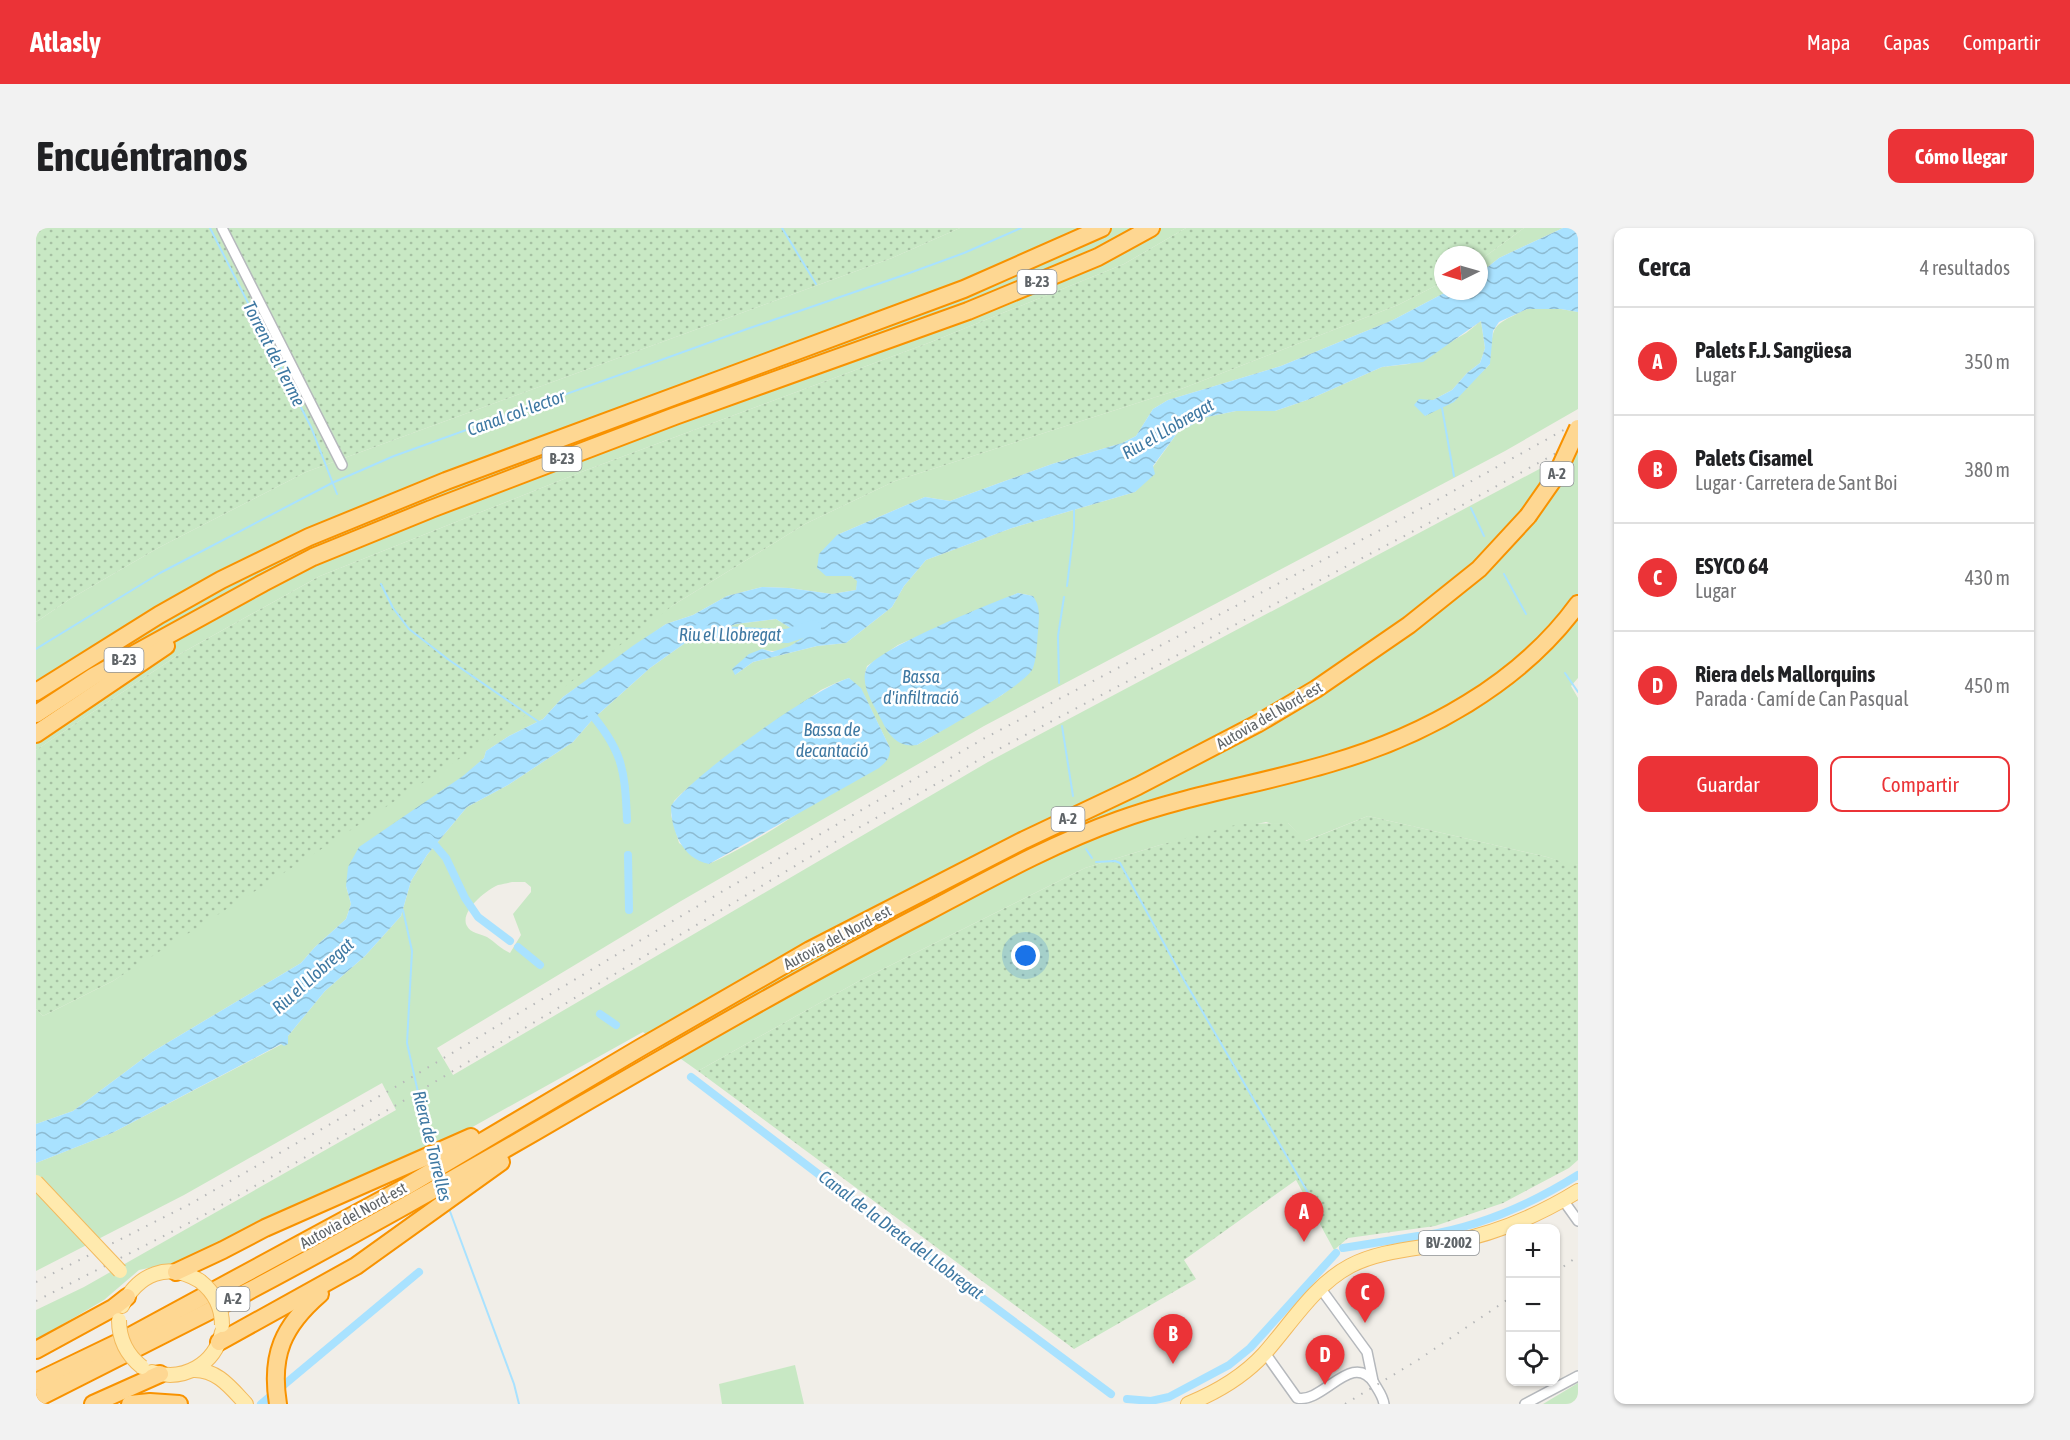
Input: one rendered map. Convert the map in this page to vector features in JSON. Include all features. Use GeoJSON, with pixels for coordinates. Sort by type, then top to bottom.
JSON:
{"type":"FeatureCollection","features":[{"type":"Feature","properties":{"kind":"highway","name":"B-23"},"geometry":{"type":"LineString","coordinates":[[36,692],[98,652],[210,586],[309,537],[446,481],[964,289],[1102,228]]}},
{"type":"Feature","properties":{"kind":"highway","name":"B-23"},"geometry":{"type":"LineString","coordinates":[[36,714],[94,676],[313,557],[431,509],[675,416],[968,311],[1098,256],[1152,228]]}},
{"type":"Feature","properties":{"kind":"highway","name":"Autovia del Nord-est"},"geometry":{"type":"LineString","coordinates":[[458,1166],[501,1123],[517,1121],[810,950],[1024,840],[1162,774],[1257,724],[1306,695],[1396,635],[1486,562],[1528,516],[1556,476],[1578,428]]}},
{"type":"Feature","properties":{"kind":"highway","name":"Autovia del Nord-est"},"geometry":{"type":"LineString","coordinates":[[36,1382],[119,1342],[423,1177],[458,1166],[571,1111],[644,1067],[884,934],[1001,873],[1118,820],[1166,805],[1331,763],[1364,752],[1462,709],[1523,663],[1552,635],[1578,604]]}},
{"type":"Feature","properties":{"kind":"highway"},"geometry":{"type":"LineString","coordinates":[[36,734],[150,658],[214,609]]}},
{"type":"Feature","properties":{"kind":"highway"},"geometry":{"type":"LineString","coordinates":[[36,680],[98,652]]}},
{"type":"Feature","properties":{"kind":"highway"},"geometry":{"type":"LineString","coordinates":[[278,1404],[275,1374],[279,1350],[289,1327],[303,1309],[356,1266],[434,1210],[458,1166]]}},
{"type":"Feature","properties":{"kind":"highway"},"geometry":{"type":"LineString","coordinates":[[176,1272],[223,1251],[265,1228],[423,1177]]}},
{"type":"Feature","properties":{"kind":"highway","name":"Autovia del Nord-est"},"geometry":{"type":"LineString","coordinates":[[36,1399],[246,1292],[423,1177]]}},
{"type":"Feature","properties":{"kind":"highway"},"geometry":{"type":"LineString","coordinates":[[217,1346],[356,1266]]}},
{"type":"Feature","properties":{"kind":"highway"},"geometry":{"type":"LineString","coordinates":[[36,1350],[113,1308],[127,1297]]}},
{"type":"Feature","properties":{"kind":"highway"},"geometry":{"type":"LineString","coordinates":[[93,1404],[160,1374]]}},
{"type":"Feature","properties":{"kind":"highway"},"geometry":{"type":"LineString","coordinates":[[130,1404],[150,1402],[179,1404]]}},
{"type":"Feature","properties":{"kind":"main road"},"geometry":{"type":"LineString","coordinates":[[36,1182],[120,1271],[127,1297]]}},
{"type":"Feature","properties":{"kind":"main road","name":"BV-2002"},"geometry":{"type":"LineString","coordinates":[[1188,1404],[1237,1379],[1265,1353],[1321,1289],[1347,1268],[1364,1260],[1483,1234],[1531,1216],[1578,1191]]}},
{"type":"Feature","properties":{"kind":"main road"},"geometry":{"type":"LineString","coordinates":[[120,1271],[145,1278]]}},
{"type":"Feature","properties":{"kind":"main road"},"geometry":{"type":"LineString","coordinates":[[217,1346],[206,1362],[181,1374],[160,1374],[142,1367],[124,1346],[119,1320],[122,1307],[133,1288],[145,1278],[160,1273],[176,1272],[200,1281],[215,1297],[221,1313],[222,1325],[217,1346],[218,1365],[225,1382]]}},
{"type":"Feature","properties":{"kind":"main road"},"geometry":{"type":"LineString","coordinates":[[193,1370],[207,1371],[225,1382],[244,1402]]}},
{"type":"Feature","properties":{"kind":"street"},"geometry":{"type":"LineString","coordinates":[[222,228],[342,465]]}},
{"type":"Feature","properties":{"kind":"street"},"geometry":{"type":"LineString","coordinates":[[1563,1200],[1578,1221]]}},
{"type":"Feature","properties":{"kind":"street"},"geometry":{"type":"LineString","coordinates":[[1321,1289],[1367,1352],[1373,1381]]}},
{"type":"Feature","properties":{"kind":"street"},"geometry":{"type":"LineString","coordinates":[[1265,1353],[1294,1395],[1300,1400],[1308,1399],[1354,1372],[1363,1373],[1373,1381],[1386,1402]]}},
{"type":"Feature","properties":{"kind":"street"},"geometry":{"type":"LineString","coordinates":[[1525,1404],[1578,1376]]}},
{"type":"Feature","properties":{"kind":"green space"},"geometry":{"type":"Polygon","coordinates":[[[36,228],[960,228],[892,258],[306,472],[158,548],[70,599],[36,622],[36,228]]]}},
{"type":"Feature","properties":{"kind":"green space"},"geometry":{"type":"Polygon","coordinates":[[[960,228],[1186,228],[1124,264],[931,342],[589,469],[320,576],[178,655],[36,750],[36,622],[70,599],[158,548],[306,472],[892,258],[960,228]]]}},
{"type":"Feature","properties":{"kind":"green space"},"geometry":{"type":"Polygon","coordinates":[[[1186,228],[1524,228],[1488,254],[1488,246],[1434,246],[1434,287],[1398,305],[1181,389],[895,481],[805,524],[675,604],[535,709],[331,843],[113,981],[43,1016],[36,1009],[36,750],[178,655],[320,576],[589,469],[931,342],[1124,264],[1186,228]]]}},
{"type":"Feature","properties":{"kind":"green space"},"geometry":{"type":"Polygon","coordinates":[[[1524,228],[1563,228],[1499,258],[1488,267],[1488,254],[1524,228]]]}},
{"type":"Feature","properties":{"kind":"green space"},"geometry":{"type":"Polygon","coordinates":[[[1434,287],[1434,298],[1393,320],[1281,366],[1168,400],[1153,409],[1136,436],[1122,443],[1052,464],[950,501],[925,497],[837,535],[826,576],[851,576],[858,581],[856,590],[832,594],[762,587],[727,596],[693,615],[666,624],[563,697],[543,719],[509,736],[486,751],[484,758],[346,886],[351,904],[346,919],[301,963],[152,1052],[73,1111],[36,1124],[36,1009],[43,1016],[113,981],[675,604],[805,524],[895,481],[1181,389],[1398,305],[1434,287]]]}},
{"type":"Feature","properties":{"kind":"green space"},"geometry":{"type":"Polygon","coordinates":[[[1527,309],[1561,309],[1578,312],[1578,409],[1505,451],[984,726],[681,901],[437,1048],[453,1075],[988,762],[1545,466],[1578,446],[1578,678],[1571,686],[1578,698],[1578,864],[1573,866],[1547,857],[1368,816],[1305,841],[1288,823],[1266,822],[1160,845],[1085,868],[859,981],[698,1071],[643,1032],[451,1139],[188,1260],[139,1270],[104,1300],[36,1340],[36,1310],[84,1287],[396,1110],[382,1083],[184,1195],[36,1271],[36,1163],[112,1133],[288,1041],[288,1036],[325,991],[365,956],[401,916],[411,881],[427,855],[467,807],[508,785],[573,742],[593,719],[650,668],[685,643],[736,624],[776,619],[806,637],[779,650],[762,649],[735,675],[753,662],[817,646],[846,643],[892,607],[904,586],[926,560],[1012,528],[1135,492],[1178,432],[1207,417],[1236,411],[1275,411],[1310,399],[1382,367],[1409,364],[1466,333],[1481,321],[1485,348],[1480,363],[1467,373],[1452,390],[1433,400],[1425,416],[1477,377],[1490,364],[1493,333],[1496,328],[1506,319],[1527,309]],[[1018,593],[898,645],[867,666],[866,687],[917,745],[1002,695],[1029,673],[1033,596],[1018,593]],[[849,678],[821,690],[741,746],[674,801],[671,815],[679,843],[709,864],[780,825],[890,748],[864,695],[849,678]],[[525,882],[498,885],[481,896],[470,908],[466,920],[471,930],[487,937],[510,953],[521,935],[513,914],[531,892],[531,887],[525,882]]]}},
{"type":"Feature","properties":{"kind":"green space"},"geometry":{"type":"Polygon","coordinates":[[[1368,816],[1573,865],[1578,864],[1578,1160],[1569,1168],[1503,1203],[1435,1226],[1348,1238],[1334,1250],[1296,1180],[1184,1260],[1196,1279],[1074,1349],[698,1071],[859,981],[1085,868],[1239,824],[1288,823],[1306,841],[1368,816]]]}},
{"type":"Feature","properties":{"kind":"green space"},"geometry":{"type":"Polygon","coordinates":[[[795,1365],[804,1404],[722,1404],[719,1384],[795,1365]]]}},
{"type":"Feature","properties":{"kind":"green space"},"geometry":{"type":"Polygon","coordinates":[[[1578,1383],[1578,1404],[1543,1404],[1578,1383]]]}},
{"type":"Feature","properties":{"kind":"water"},"geometry":{"type":"Polygon","coordinates":[[[1563,228],[1578,228],[1578,312],[1561,309],[1527,309],[1499,322],[1493,331],[1490,364],[1454,402],[1425,416],[1414,405],[1419,399],[1433,400],[1452,390],[1467,373],[1480,363],[1485,348],[1481,321],[1423,362],[1382,367],[1310,399],[1275,411],[1236,411],[1207,417],[1178,432],[1153,466],[1155,474],[1135,492],[1012,528],[926,560],[904,586],[892,607],[846,643],[817,646],[753,662],[735,675],[732,669],[749,654],[762,649],[772,652],[790,646],[805,637],[776,619],[736,624],[685,643],[650,668],[593,719],[573,742],[508,785],[467,807],[427,855],[411,881],[401,916],[365,956],[325,991],[288,1036],[288,1044],[284,1046],[281,1044],[112,1133],[36,1163],[36,1124],[73,1111],[152,1052],[301,963],[346,919],[351,904],[346,886],[348,867],[359,847],[463,776],[484,758],[486,751],[509,736],[543,719],[563,697],[666,624],[693,615],[727,596],[762,587],[832,594],[856,590],[857,581],[851,576],[826,576],[817,568],[819,554],[837,535],[925,497],[950,501],[1052,464],[1122,443],[1136,436],[1153,409],[1168,400],[1281,366],[1393,320],[1434,298],[1488,300],[1488,267],[1499,258],[1563,228]]]}},
{"type":"Feature","properties":{"kind":"water","name":"Bassa d'infiltració"},"geometry":{"type":"Polygon","coordinates":[[[1018,593],[1033,596],[1039,613],[1035,659],[1033,668],[1027,676],[998,697],[917,745],[905,745],[895,740],[869,696],[865,683],[866,670],[874,661],[911,639],[1018,593]]]}},
{"type":"Feature","properties":{"kind":"water","name":"Bassa de decantació"},"geometry":{"type":"Polygon","coordinates":[[[849,678],[861,688],[890,748],[886,761],[879,768],[709,864],[700,861],[685,850],[676,834],[671,806],[683,793],[702,775],[755,734],[810,698],[849,678]]]}},
{"type":"Feature","properties":{"kind":"waterway","name":"Torrent del Terme"},"geometry":{"type":"LineString","coordinates":[[210,228],[311,427],[337,494]]}},
{"type":"Feature","properties":{"kind":"waterway"},"geometry":{"type":"LineString","coordinates":[[782,228],[816,284]]}},
{"type":"Feature","properties":{"kind":"waterway","name":"Canal col·lector"},"geometry":{"type":"LineString","coordinates":[[36,649],[160,573],[332,483],[394,456],[904,275],[964,253],[1021,228]]}},
{"type":"Feature","properties":{"kind":"waterway"},"geometry":{"type":"LineString","coordinates":[[1442,408],[1454,476]]}},
{"type":"Feature","properties":{"kind":"waterway"},"geometry":{"type":"LineString","coordinates":[[1067,586],[1074,508]]}},
{"type":"Feature","properties":{"kind":"waterway"},"geometry":{"type":"LineString","coordinates":[[1471,508],[1484,536]]}},
{"type":"Feature","properties":{"kind":"waterway"},"geometry":{"type":"LineString","coordinates":[[1504,574],[1526,614]]}},
{"type":"Feature","properties":{"kind":"waterway"},"geometry":{"type":"LineString","coordinates":[[381,584],[393,608],[409,629],[449,660],[539,722]]}},
{"type":"Feature","properties":{"kind":"waterway"},"geometry":{"type":"LineString","coordinates":[[1059,683],[1058,636],[1064,597]]}},
{"type":"Feature","properties":{"kind":"waterway","name":"Riu el Llobregat"},"geometry":{"type":"LineString","coordinates":[[697,632],[787,636],[814,627]]}},
{"type":"Feature","properties":{"kind":"waterway"},"geometry":{"type":"LineString","coordinates":[[1565,673],[1578,692]]}},
{"type":"Feature","properties":{"kind":"waterway","name":"Canal de la Dreta del Llobregat"},"geometry":{"type":"LineString","coordinates":[[587,709],[615,748],[623,773],[627,820]]}},
{"type":"Feature","properties":{"kind":"waterway"},"geometry":{"type":"LineString","coordinates":[[1062,726],[1073,796]]}},
{"type":"Feature","properties":{"kind":"waterway","name":"Canal de la Dreta del Llobregat"},"geometry":{"type":"LineString","coordinates":[[429,838],[446,858],[465,898],[478,917],[510,941]]}},
{"type":"Feature","properties":{"kind":"waterway"},"geometry":{"type":"LineString","coordinates":[[1086,849],[1092,858]]}},
{"type":"Feature","properties":{"kind":"waterway","name":"Canal de la Dreta del Llobregat"},"geometry":{"type":"LineString","coordinates":[[628,855],[629,910]]}},
{"type":"Feature","properties":{"kind":"waterway"},"geometry":{"type":"LineString","coordinates":[[1096,862],[1120,863],[1184,980],[1314,1203]]}},
{"type":"Feature","properties":{"kind":"waterway","name":"Riera de Torrelles"},"geometry":{"type":"LineString","coordinates":[[403,910],[412,951],[407,1043],[430,1146]]}},
{"type":"Feature","properties":{"kind":"waterway","name":"Canal de la Dreta del Llobregat"},"geometry":{"type":"LineString","coordinates":[[518,947],[540,965]]}},
{"type":"Feature","properties":{"kind":"waterway","name":"Canal de la Dreta del Llobregat"},"geometry":{"type":"LineString","coordinates":[[600,1014],[616,1025]]}},
{"type":"Feature","properties":{"kind":"waterway","name":"Canal de la Dreta del Llobregat"},"geometry":{"type":"LineString","coordinates":[[691,1077],[1111,1394]]}},
{"type":"Feature","properties":{"kind":"waterway","name":"Canal de la Dreta del Llobregat"},"geometry":{"type":"LineString","coordinates":[[1427,1235],[1467,1226],[1505,1213],[1542,1196],[1578,1175]]}},
{"type":"Feature","properties":{"kind":"waterway","name":"Riera de Torrelles"},"geometry":{"type":"LineString","coordinates":[[448,1206],[514,1384],[519,1404]]}},
{"type":"Feature","properties":{"kind":"waterway","name":"Canal de la Dreta del Llobregat"},"geometry":{"type":"LineString","coordinates":[[1343,1248],[1418,1236]]}},
{"type":"Feature","properties":{"kind":"waterway","name":"Canal de la Dreta del Llobregat"},"geometry":{"type":"LineString","coordinates":[[1127,1399],[1151,1401],[1169,1397],[1229,1365],[1250,1348],[1336,1253]]}},
{"type":"Feature","properties":{"kind":"waterway"},"geometry":{"type":"LineString","coordinates":[[261,1404],[419,1272]]}},
{"type":"Feature","properties":{"kind":"railway"},"geometry":{"type":"LineString","coordinates":[[36,1282],[190,1204],[392,1089],[983,739],[1441,498],[1578,422]]}},
{"type":"Feature","properties":{"kind":"railway"},"geometry":{"type":"LineString","coordinates":[[36,1301],[197,1219],[393,1107],[860,827],[993,752],[1448,513],[1578,441]]}},
{"type":"Feature","properties":{"kind":"railway"},"geometry":{"type":"LineString","coordinates":[[1560,1269],[1578,1256]]}},
{"type":"Feature","properties":{"kind":"railway"},"geometry":{"type":"LineString","coordinates":[[1345,1404],[1418,1360],[1506,1301]]}},
{"type":"Feature","properties":{"kind":"place","name":"Palets F.J. Sangüesa"},"geometry":{"type":"Point","coordinates":[1304,1242]}},
{"type":"Feature","properties":{"kind":"place","name":"ESYCO 64"},"geometry":{"type":"Point","coordinates":[1365,1323]}},
{"type":"Feature","properties":{"kind":"place","name":"Palets Cisamel"},"geometry":{"type":"Point","coordinates":[1173,1364]}},
{"type":"Feature","properties":{"kind":"place","name":"Riera dels Mallorquins"},"geometry":{"type":"Point","coordinates":[1325,1385]}}]}
